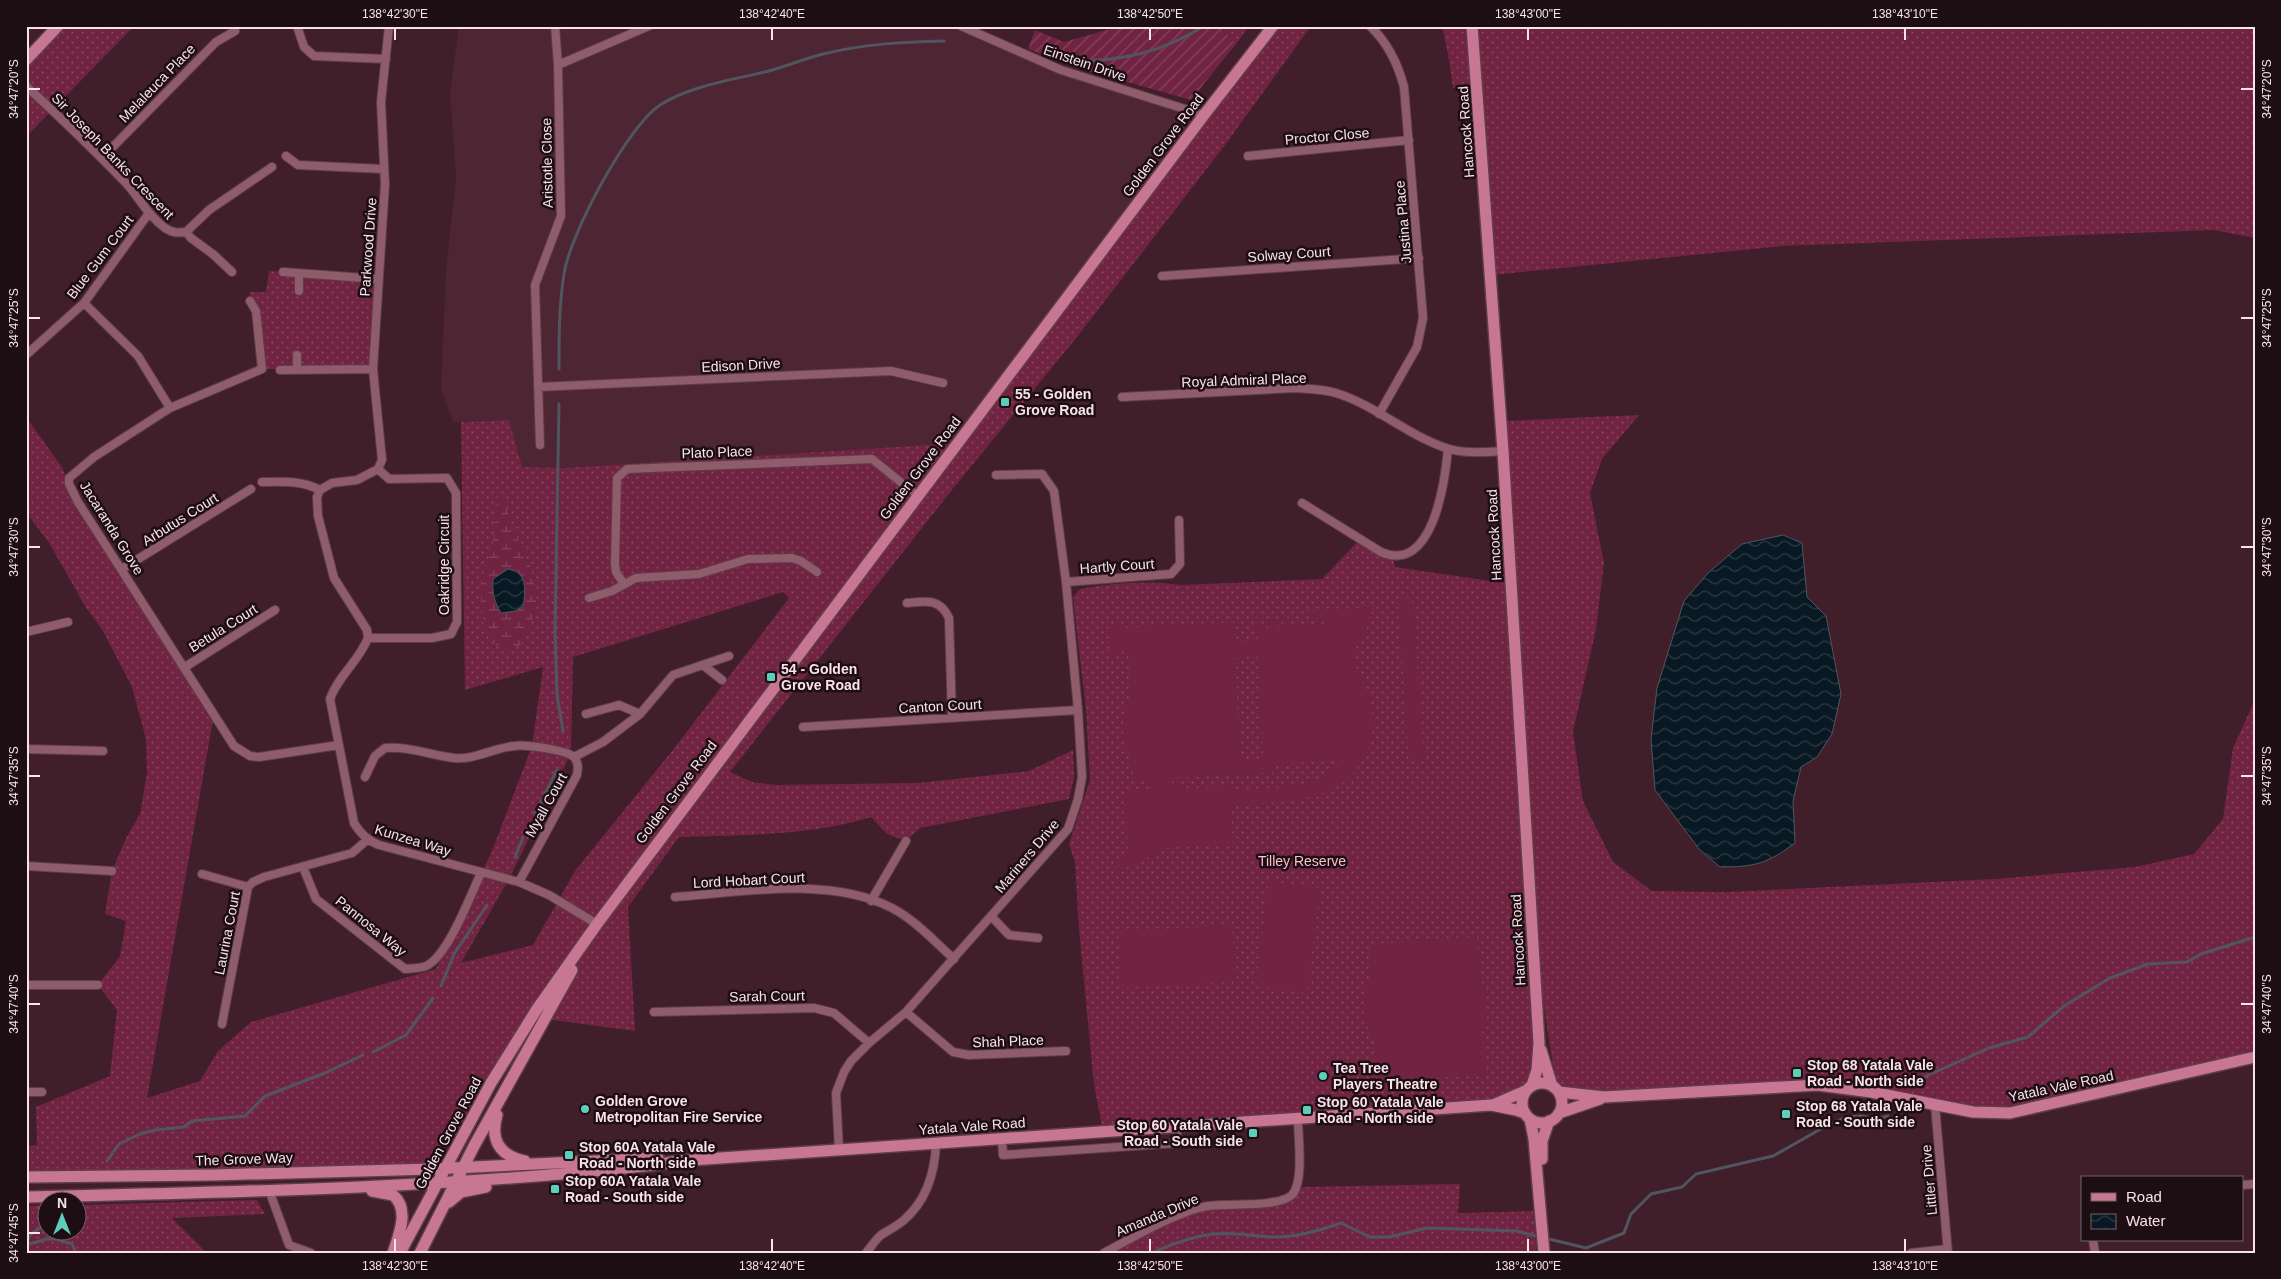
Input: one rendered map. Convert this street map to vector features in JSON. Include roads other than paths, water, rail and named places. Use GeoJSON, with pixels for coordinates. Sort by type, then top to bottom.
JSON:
{"type":"FeatureCollection","features":[{"type":"Feature","properties":{"kind":"main road"},"geometry":{"type":"LineString","coordinates":[[26,60],[58,26]]}},
{"type":"Feature","properties":{"kind":"main road","name":"Golden Grove Road"},"geometry":{"type":"LineString","coordinates":[[400,1253],[440,1182],[491,1084],[537,1009],[595,927],[1204,115],[1273,26]]}},
{"type":"Feature","properties":{"kind":"main road","name":"Hancock Road"},"geometry":{"type":"LineString","coordinates":[[1472,26],[1503,451],[1540,1043],[1537,1070],[1529,1088]]}},
{"type":"Feature","properties":{"kind":"main road","name":"Golden Grove Road"},"geometry":{"type":"LineString","coordinates":[[420,1253],[463,1167],[595,927]]}},
{"type":"Feature","properties":{"kind":"main road","name":"Hancock Road"},"geometry":{"type":"LineString","coordinates":[[1540,1043],[1555,1089]]}},
{"type":"Feature","properties":{"kind":"main road","name":"Yatala Vale Road"},"geometry":{"type":"LineString","coordinates":[[1555,1089],[1604,1097],[1818,1086],[1854,1089],[1974,1112],[2010,1113],[2255,1057]]}},
{"type":"Feature","properties":{"kind":"main road"},"geometry":{"type":"LineString","coordinates":[[1539,1190],[1542,1177],[1542,1141],[1549,1121],[1559,1113],[1562,1101],[1555,1089],[1543,1083],[1529,1088],[1522,1101],[1527,1116],[1539,1190],[1544,1249]]}},
{"type":"Feature","properties":{"kind":"main road","name":"Yatala Vale Road"},"geometry":{"type":"LineString","coordinates":[[1491,1105],[1529,1088]]}},
{"type":"Feature","properties":{"kind":"main road","name":"Yatala Vale Road"},"geometry":{"type":"LineString","coordinates":[[1559,1113],[1604,1097]]}},
{"type":"Feature","properties":{"kind":"main road"},"geometry":{"type":"LineString","coordinates":[[502,1098],[494,1130],[499,1146],[516,1159],[535,1163]]}},
{"type":"Feature","properties":{"kind":"main road","name":"Yatala Vale Road"},"geometry":{"type":"LineString","coordinates":[[456,1182],[524,1178],[678,1161],[1491,1105],[1516,1110],[1527,1116]]}},
{"type":"Feature","properties":{"kind":"main road"},"geometry":{"type":"LineString","coordinates":[[1527,1116],[1539,1122],[1549,1121]]}},
{"type":"Feature","properties":{"kind":"main road"},"geometry":{"type":"LineString","coordinates":[[463,1167],[658,1158],[678,1161]]}},
{"type":"Feature","properties":{"kind":"main road","name":"The Grove Way"},"geometry":{"type":"LineString","coordinates":[[26,1177],[213,1175],[463,1167]]}},
{"type":"Feature","properties":{"kind":"main road"},"geometry":{"type":"LineString","coordinates":[[444,1206],[461,1192],[524,1178]]}},
{"type":"Feature","properties":{"kind":"main road"},"geometry":{"type":"LineString","coordinates":[[26,1196],[269,1190],[456,1182]]}},
{"type":"Feature","properties":{"kind":"main road"},"geometry":{"type":"LineString","coordinates":[[303,1188],[373,1191],[392,1195],[400,1204],[402,1216],[400,1234],[393,1253]]}},
{"type":"Feature","properties":{"kind":"street"},"geometry":{"type":"LineString","coordinates":[[297,26],[304,47],[314,56],[386,60]]}},
{"type":"Feature","properties":{"kind":"street","name":"Parkwood Drive"},"geometry":{"type":"LineString","coordinates":[[378,469],[382,460],[373,369],[385,184],[381,102],[389,26]]}},
{"type":"Feature","properties":{"kind":"street","name":"Aristotle Close"},"geometry":{"type":"LineString","coordinates":[[540,445],[535,285],[561,216],[558,65],[555,26]]}},
{"type":"Feature","properties":{"kind":"street"},"geometry":{"type":"LineString","coordinates":[[558,65],[649,26]]}},
{"type":"Feature","properties":{"kind":"street","name":"Einstein Drive"},"geometry":{"type":"LineString","coordinates":[[961,26],[1061,70],[1204,115]]}},
{"type":"Feature","properties":{"kind":"street","name":"Justina Place"},"geometry":{"type":"LineString","coordinates":[[1370,26],[1380,36],[1399,70],[1404,88],[1423,318],[1417,347],[1379,414]]}},
{"type":"Feature","properties":{"kind":"street","name":"Melaleuca Place"},"geometry":{"type":"LineString","coordinates":[[102,158],[216,42],[234,32]]}},
{"type":"Feature","properties":{"kind":"street","name":"Sir Joseph Banks Crescent"},"geometry":{"type":"LineString","coordinates":[[26,86],[102,158],[130,188],[149,213],[164,227],[175,233],[186,232],[232,272]]}},
{"type":"Feature","properties":{"kind":"street","name":"Proctor Close"},"geometry":{"type":"LineString","coordinates":[[1248,156],[1409,140]]}},
{"type":"Feature","properties":{"kind":"street"},"geometry":{"type":"LineString","coordinates":[[286,156],[298,165],[383,169]]}},
{"type":"Feature","properties":{"kind":"street"},"geometry":{"type":"LineString","coordinates":[[291,170],[298,165]]}},
{"type":"Feature","properties":{"kind":"street"},"geometry":{"type":"LineString","coordinates":[[186,232],[209,210],[272,167]]}},
{"type":"Feature","properties":{"kind":"street","name":"Blue Gum Court"},"geometry":{"type":"LineString","coordinates":[[26,356],[84,303],[149,213]]}},
{"type":"Feature","properties":{"kind":"street","name":"Solway Court"},"geometry":{"type":"LineString","coordinates":[[1162,276],[1419,258]]}},
{"type":"Feature","properties":{"kind":"street"},"geometry":{"type":"LineString","coordinates":[[283,272],[378,278]]}},
{"type":"Feature","properties":{"kind":"street"},"geometry":{"type":"LineString","coordinates":[[299,274],[299,291]]}},
{"type":"Feature","properties":{"kind":"street","name":"Jacaranda Grove"},"geometry":{"type":"LineString","coordinates":[[250,301],[256,312],[262,370],[170,408],[94,457],[69,478],[69,484],[78,502],[234,746],[240,751],[259,757],[339,745]]}},
{"type":"Feature","properties":{"kind":"street"},"geometry":{"type":"LineString","coordinates":[[84,303],[138,356],[170,408]]}},
{"type":"Feature","properties":{"kind":"street"},"geometry":{"type":"LineString","coordinates":[[297,355],[297,370]]}},
{"type":"Feature","properties":{"kind":"street"},"geometry":{"type":"LineString","coordinates":[[280,370],[373,369]]}},
{"type":"Feature","properties":{"kind":"street","name":"Edison Drive"},"geometry":{"type":"LineString","coordinates":[[538,387],[891,371],[943,383]]}},
{"type":"Feature","properties":{"kind":"street","name":"Royal Admiral Place"},"geometry":{"type":"LineString","coordinates":[[1122,397],[1294,388],[1336,393],[1379,414],[1418,437],[1448,449],[1483,452],[1503,451]]}},
{"type":"Feature","properties":{"kind":"street"},"geometry":{"type":"LineString","coordinates":[[1302,503],[1381,552],[1393,558],[1400,556],[1419,544],[1434,522],[1442,496],[1448,449]]}},
{"type":"Feature","properties":{"kind":"street","name":"Plato Place"},"geometry":{"type":"LineString","coordinates":[[624,584],[616,572],[615,564],[615,488],[617,478],[627,469],[872,459],[918,496]]}},
{"type":"Feature","properties":{"kind":"street"},"geometry":{"type":"LineString","coordinates":[[368,638],[367,630],[334,578],[318,516],[317,497],[320,490],[332,483],[357,480],[378,469]]}},
{"type":"Feature","properties":{"kind":"street","name":"Oakridge Circuit"},"geometry":{"type":"LineString","coordinates":[[368,638],[432,638],[451,634],[457,622],[456,494],[446,478],[389,479],[378,469]]}},
{"type":"Feature","properties":{"kind":"street","name":"Mariners Drive"},"geometry":{"type":"LineString","coordinates":[[839,1150],[836,1093],[839,1082],[851,1061],[906,1012],[992,917],[1068,829],[1078,799],[1082,777],[1078,710],[1066,582],[1054,491],[1042,474],[996,475]]}},
{"type":"Feature","properties":{"kind":"street"},"geometry":{"type":"LineString","coordinates":[[262,482],[296,481],[309,484],[320,490]]}},
{"type":"Feature","properties":{"kind":"street","name":"Arbutus Court"},"geometry":{"type":"LineString","coordinates":[[122,569],[251,489]]}},
{"type":"Feature","properties":{"kind":"street","name":"Hartly Court"},"geometry":{"type":"LineString","coordinates":[[1066,582],[1171,574],[1180,564],[1179,520]]}},
{"type":"Feature","properties":{"kind":"street"},"geometry":{"type":"LineString","coordinates":[[589,598],[612,591],[636,578],[699,574],[752,559],[792,558],[801,560],[817,572]]}},
{"type":"Feature","properties":{"kind":"street"},"geometry":{"type":"LineString","coordinates":[[908,603],[936,602],[945,609],[948,618],[952,718]]}},
{"type":"Feature","properties":{"kind":"street","name":"Betula Court"},"geometry":{"type":"LineString","coordinates":[[185,667],[275,610]]}},
{"type":"Feature","properties":{"kind":"street"},"geometry":{"type":"LineString","coordinates":[[26,632],[68,622]]}},
{"type":"Feature","properties":{"kind":"street","name":"Kunzea Way"},"geometry":{"type":"LineString","coordinates":[[368,638],[359,654],[335,686],[330,699],[354,823],[367,840],[480,873],[519,882],[549,895],[595,927]]}},
{"type":"Feature","properties":{"kind":"street"},"geometry":{"type":"LineString","coordinates":[[574,758],[603,742],[640,714],[673,675],[729,656]]}},
{"type":"Feature","properties":{"kind":"street"},"geometry":{"type":"LineString","coordinates":[[703,665],[722,680]]}},
{"type":"Feature","properties":{"kind":"street"},"geometry":{"type":"LineString","coordinates":[[586,714],[619,705],[640,714]]}},
{"type":"Feature","properties":{"kind":"street","name":"Canton Court"},"geometry":{"type":"LineString","coordinates":[[803,727],[1078,710]]}},
{"type":"Feature","properties":{"kind":"street","name":"Myall Court"},"geometry":{"type":"LineString","coordinates":[[366,777],[375,756],[385,748],[415,750],[454,758],[471,758],[516,745],[562,752],[574,758],[578,767],[577,776],[519,882]]}},
{"type":"Feature","properties":{"kind":"street"},"geometry":{"type":"LineString","coordinates":[[26,749],[103,751]]}},
{"type":"Feature","properties":{"kind":"street","name":"Laurina Court"},"geometry":{"type":"LineString","coordinates":[[222,1024],[248,887],[264,878],[352,853],[367,840]]}},
{"type":"Feature","properties":{"kind":"street"},"geometry":{"type":"LineString","coordinates":[[871,901],[906,841]]}},
{"type":"Feature","properties":{"kind":"street"},"geometry":{"type":"LineString","coordinates":[[26,866],[112,870]]}},
{"type":"Feature","properties":{"kind":"street","name":"Pannosa Way"},"geometry":{"type":"LineString","coordinates":[[303,867],[316,899],[405,969],[427,966],[437,958],[449,940],[480,873]]}},
{"type":"Feature","properties":{"kind":"street"},"geometry":{"type":"LineString","coordinates":[[202,874],[248,887]]}},
{"type":"Feature","properties":{"kind":"street","name":"Lord Hobart Court"},"geometry":{"type":"LineString","coordinates":[[674,897],[800,888],[839,892],[892,908],[954,959]]}},
{"type":"Feature","properties":{"kind":"street"},"geometry":{"type":"LineString","coordinates":[[992,917],[1009,935],[1038,938]]}},
{"type":"Feature","properties":{"kind":"street"},"geometry":{"type":"LineString","coordinates":[[26,985],[59,987],[98,985]]}},
{"type":"Feature","properties":{"kind":"street","name":"Sarah Court"},"geometry":{"type":"LineString","coordinates":[[654,1012],[814,1008],[834,1014],[869,1043]]}},
{"type":"Feature","properties":{"kind":"street","name":"Shah Place"},"geometry":{"type":"LineString","coordinates":[[906,1012],[953,1052],[969,1055],[1066,1051]]}},
{"type":"Feature","properties":{"kind":"street"},"geometry":{"type":"LineString","coordinates":[[26,1092],[42,1092]]}},
{"type":"Feature","properties":{"kind":"street","name":"Littler Drive"},"geometry":{"type":"LineString","coordinates":[[1935,1105],[1947,1251]]}},
{"type":"Feature","properties":{"kind":"street","name":"Amanda Drive"},"geometry":{"type":"LineString","coordinates":[[1104,1253],[1130,1238],[1198,1208],[1276,1202],[1290,1197],[1294,1192],[1299,1175],[1298,1119]]}},
{"type":"Feature","properties":{"kind":"street"},"geometry":{"type":"LineString","coordinates":[[1002,1139],[1003,1155],[1177,1144],[1176,1127]]}},
{"type":"Feature","properties":{"kind":"street"},"geometry":{"type":"LineString","coordinates":[[866,1253],[882,1235],[903,1221],[920,1201],[932,1176],[936,1143]]}},
{"type":"Feature","properties":{"kind":"street"},"geometry":{"type":"LineString","coordinates":[[269,1190],[288,1244],[284,1253]]}},
{"type":"Feature","properties":{"kind":"street"},"geometry":{"type":"LineString","coordinates":[[288,1244],[311,1253]]}},
{"type":"Feature","properties":{"kind":"street"},"geometry":{"type":"LineString","coordinates":[[1912,1253],[1947,1251]]}},
{"type":"Feature","properties":{"kind":"water"},"geometry":{"type":"Polygon","coordinates":[[[1783,535],[1802,543],[1807,597],[1826,616],[1841,694],[1832,734],[1817,757],[1801,767],[1793,801],[1795,843],[1776,856],[1760,863],[1720,867],[1699,849],[1655,790],[1651,739],[1657,688],[1684,601],[1708,573],[1742,544],[1783,535]]]}},
{"type":"Feature","properties":{"kind":"water"},"geometry":{"type":"Polygon","coordinates":[[[508,569],[519,574],[522,578],[525,588],[524,600],[523,606],[516,611],[501,613],[494,597],[493,579],[508,569]]]}},
{"type":"Feature","properties":{"kind":"waterway"},"geometry":{"type":"LineString","coordinates":[[1075,61],[1126,57],[1142,53],[1173,42],[1204,26]]}},
{"type":"Feature","properties":{"kind":"waterway"},"geometry":{"type":"LineString","coordinates":[[559,369],[562,286],[568,256],[588,209],[617,158],[632,135],[660,105],[697,88],[765,72],[838,51],[883,44],[944,41]]}},
{"type":"Feature","properties":{"kind":"waterway"},"geometry":{"type":"LineString","coordinates":[[559,404],[555,631],[557,695],[563,731]]}},
{"type":"Feature","properties":{"kind":"waterway"},"geometry":{"type":"LineString","coordinates":[[535,814],[557,770]]}},
{"type":"Feature","properties":{"kind":"waterway"},"geometry":{"type":"LineString","coordinates":[[515,857],[523,837]]}},
{"type":"Feature","properties":{"kind":"waterway"},"geometry":{"type":"LineString","coordinates":[[441,986],[454,954],[487,905]]}},
{"type":"Feature","properties":{"kind":"waterway"},"geometry":{"type":"LineString","coordinates":[[1915,1081],[1989,1048],[2028,1037],[2064,1006],[2110,978],[2148,964],[2187,962],[2201,954],[2255,937]]}},
{"type":"Feature","properties":{"kind":"waterway"},"geometry":{"type":"LineString","coordinates":[[373,1052],[406,1035],[433,998]]}},
{"type":"Feature","properties":{"kind":"waterway"},"geometry":{"type":"LineString","coordinates":[[107,1161],[119,1144],[140,1134],[155,1130],[184,1127],[192,1121],[245,1116],[265,1096],[325,1073],[363,1055]]}},
{"type":"Feature","properties":{"kind":"waterway"},"geometry":{"type":"LineString","coordinates":[[1545,1238],[1586,1248],[1624,1233],[1631,1214],[1651,1194],[1682,1187],[1696,1174],[1773,1156],[1846,1117],[1861,1116],[1878,1119],[1888,1116]]}},
{"type":"Feature","properties":{"kind":"waterway"},"geometry":{"type":"LineString","coordinates":[[1152,1253],[1183,1241],[1207,1235],[1231,1234],[1285,1237],[1310,1233],[1341,1223],[1370,1237],[1389,1237],[1427,1228],[1517,1231],[1539,1237]]}},
{"type":"Feature","properties":{"kind":"waterway"},"geometry":{"type":"LineString","coordinates":[[26,1243],[30,1235],[38,1229]]}},
{"type":"Feature","properties":{"kind":"waterway"},"geometry":{"type":"LineString","coordinates":[[26,1245],[47,1239],[55,1239],[72,1244],[76,1253]]}},
{"type":"Feature","properties":{"kind":"place","name":"55 - Golden Grove Road"},"geometry":{"type":"Point","coordinates":[1005,402]}},
{"type":"Feature","properties":{"kind":"place","name":"54 - Golden Grove Road"},"geometry":{"type":"Point","coordinates":[771,677]}},
{"type":"Feature","properties":{"kind":"place","name":"Stop 68 Yatala Vale Road - North side"},"geometry":{"type":"Point","coordinates":[1797,1073]}},
{"type":"Feature","properties":{"kind":"place","name":"Tea Tree Players Theatre"},"geometry":{"type":"Point","coordinates":[1323,1076]}},
{"type":"Feature","properties":{"kind":"place","name":"Golden Grove Metropolitan Fire Service"},"geometry":{"type":"Point","coordinates":[585,1109]}},
{"type":"Feature","properties":{"kind":"place","name":"Stop 60 Yatala Vale Road - North side"},"geometry":{"type":"Point","coordinates":[1307,1110]}},
{"type":"Feature","properties":{"kind":"place","name":"Stop 68 Yatala Vale Road - South side"},"geometry":{"type":"Point","coordinates":[1786,1114]}},
{"type":"Feature","properties":{"kind":"place","name":"Stop 60 Yatala Vale Road - South side"},"geometry":{"type":"Point","coordinates":[1253,1133]}},
{"type":"Feature","properties":{"kind":"place","name":"Stop 60A Yatala Vale Road - North side"},"geometry":{"type":"Point","coordinates":[569,1155]}},
{"type":"Feature","properties":{"kind":"place","name":"Stop 60A Yatala Vale Road - South side"},"geometry":{"type":"Point","coordinates":[555,1189]}},
{"type":"Feature","properties":{"kind":"park label","name":"Tilley Reserve"},"geometry":{"type":"Point","coordinates":[1302,861]}}]}
